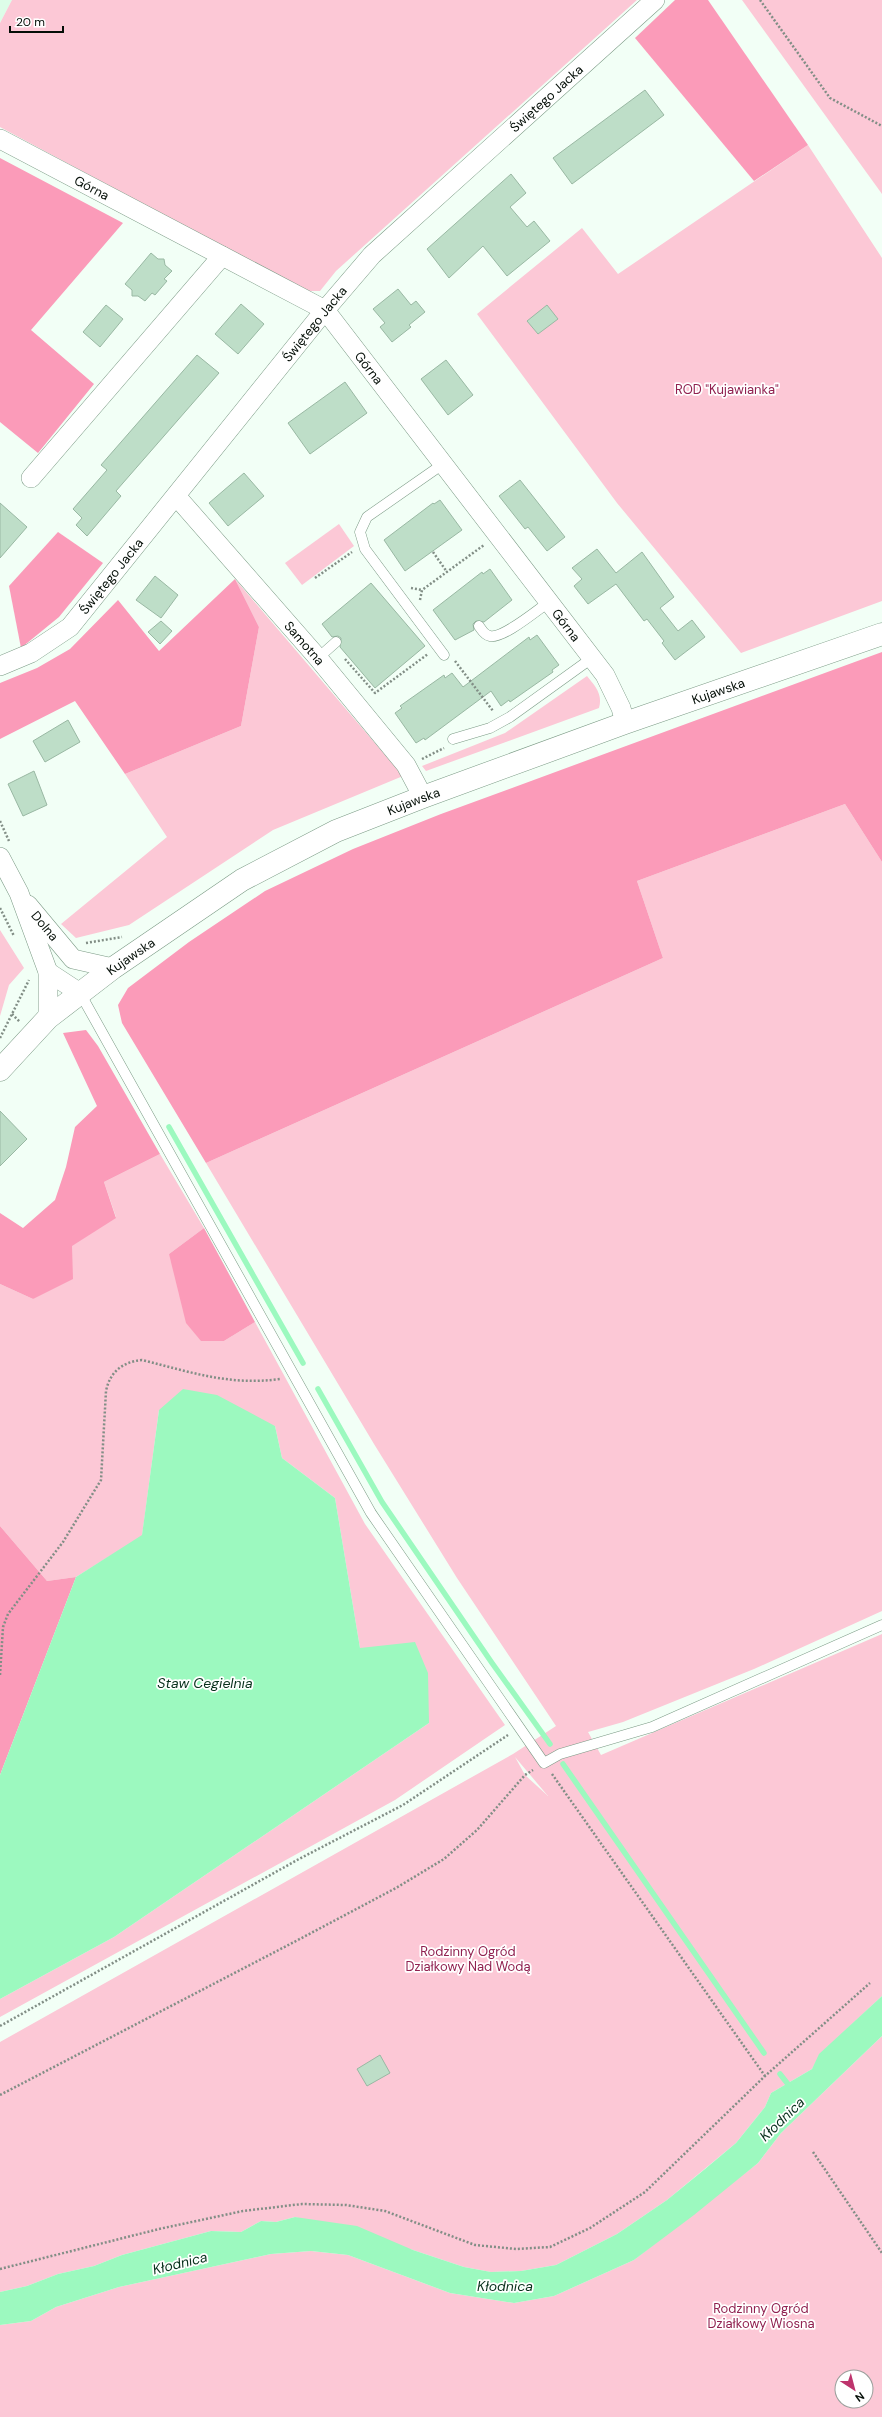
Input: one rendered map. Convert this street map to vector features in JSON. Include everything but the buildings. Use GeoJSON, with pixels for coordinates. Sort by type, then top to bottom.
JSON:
{"type":"FeatureCollection","features":[{"type":"Feature","properties":{"kind":"street","name":"Świętego Jacka"},"geometry":{"type":"LineString","coordinates":[[0,666],[31,653],[70,627],[177,497],[325,310],[372,255],[655,0]]}},
{"type":"Feature","properties":{"kind":"street","name":"Górna"},"geometry":{"type":"LineString","coordinates":[[0,139],[325,310],[605,674],[621,708],[625,723]]}},
{"type":"Feature","properties":{"kind":"street"},"geometry":{"type":"LineString","coordinates":[[31,478],[222,256]]}},
{"type":"Feature","properties":{"kind":"street","name":"Samotna"},"geometry":{"type":"LineString","coordinates":[[177,497],[318,658],[406,765],[422,797]]}},
{"type":"Feature","properties":{"kind":"street","name":"Kujawska"},"geometry":{"type":"LineString","coordinates":[[0,1070],[48,1018],[113,968],[242,880],[336,832],[422,797],[625,723],[882,634]]}},
{"type":"Feature","properties":{"kind":"street","name":"Dolna"},"geometry":{"type":"LineString","coordinates":[[0,857],[19,893],[48,972],[48,1018]]}},
{"type":"Feature","properties":{"kind":"street","name":"Dolna"},"geometry":{"type":"LineString","coordinates":[[19,893],[73,959],[80,992]]}},
{"type":"Feature","properties":{"kind":"street"},"geometry":{"type":"LineString","coordinates":[[73,959],[113,968]]}},
{"type":"Feature","properties":{"kind":"street"},"geometry":{"type":"LineString","coordinates":[[48,972],[80,992]]}},
{"type":"Feature","properties":{"kind":"lane"},"geometry":{"type":"LineString","coordinates":[[443,464],[367,517],[360,532],[363,544],[444,655]]}},
{"type":"Feature","properties":{"kind":"lane"},"geometry":{"type":"LineString","coordinates":[[478,626],[485,635],[492,637],[503,633],[549,602]]}},
{"type":"Feature","properties":{"kind":"lane"},"geometry":{"type":"LineString","coordinates":[[318,658],[334,643]]}},
{"type":"Feature","properties":{"kind":"lane"},"geometry":{"type":"LineString","coordinates":[[453,739],[490,728],[500,723],[592,658]]}},
{"type":"Feature","properties":{"kind":"lane"},"geometry":{"type":"LineString","coordinates":[[80,992],[371,1513],[518,1728],[544,1763],[560,1754],[652,1727],[882,1625]]}},
{"type":"Feature","properties":{"kind":"path"},"geometry":{"type":"LineString","coordinates":[[760,0],[830,98],[882,126]]}},
{"type":"Feature","properties":{"kind":"path"},"geometry":{"type":"LineString","coordinates":[[315,578],[363,544]]}},
{"type":"Feature","properties":{"kind":"path"},"geometry":{"type":"LineString","coordinates":[[417,619],[422,590],[485,544]]}},
{"type":"Feature","properties":{"kind":"path"},"geometry":{"type":"LineString","coordinates":[[433,552],[447,572]]}},
{"type":"Feature","properties":{"kind":"path"},"geometry":{"type":"LineString","coordinates":[[334,643],[375,693],[438,647]]}},
{"type":"Feature","properties":{"kind":"path"},"geometry":{"type":"LineString","coordinates":[[444,655],[454,661],[466,675],[500,723]]}},
{"type":"Feature","properties":{"kind":"path"},"geometry":{"type":"LineString","coordinates":[[430,754],[445,748]]}},
{"type":"Feature","properties":{"kind":"path"},"geometry":{"type":"LineString","coordinates":[[0,1675],[3,1627],[8,1614],[63,1542],[101,1480],[106,1392],[108,1379],[115,1371],[133,1361],[142,1360],[230,1381],[257,1382],[295,1377]]}},
{"type":"Feature","properties":{"kind":"path"},"geometry":{"type":"LineString","coordinates":[[0,2026],[299,1859],[403,1805],[440,1782],[518,1728]]}},
{"type":"Feature","properties":{"kind":"path"},"geometry":{"type":"LineString","coordinates":[[0,2095],[349,1913],[444,1859],[478,1830],[525,1775],[544,1763],[765,2076]]}},
{"type":"Feature","properties":{"kind":"path"},"geometry":{"type":"LineString","coordinates":[[0,2269],[166,2227],[243,2211],[302,2204],[346,2205],[385,2211],[475,2245],[516,2249],[550,2247],[590,2228],[645,2192],[765,2076],[870,1983]]}},
{"type":"Feature","properties":{"kind":"path"},"geometry":{"type":"LineString","coordinates":[[813,2152],[882,2253]]}},
{"type":"Feature","properties":{"kind":"shaded area"},"geometry":{"type":"Polygon","coordinates":[[[0,0],[12,0],[0,23],[0,0]]]}},
{"type":"Feature","properties":{"kind":"shaded area"},"geometry":{"type":"Polygon","coordinates":[[[675,0],[708,0],[808,145],[754,181],[635,38],[675,0]]]}},
{"type":"Feature","properties":{"kind":"shaded area"},"geometry":{"type":"Polygon","coordinates":[[[0,158],[123,223],[31,330],[94,384],[38,453],[0,422],[0,158]]]}},
{"type":"Feature","properties":{"kind":"shaded area"},"geometry":{"type":"Polygon","coordinates":[[[58,532],[103,563],[59,617],[21,648],[9,586],[58,532]]]}},
{"type":"Feature","properties":{"kind":"shaded area"},"geometry":{"type":"Polygon","coordinates":[[[235,579],[259,627],[241,726],[125,774],[75,701],[0,739],[0,683],[37,668],[70,649],[118,600],[159,651],[235,579]]]}},
{"type":"Feature","properties":{"kind":"shaded area"},"geometry":{"type":"Polygon","coordinates":[[[882,652],[882,862],[845,804],[637,881],[663,958],[206,1163],[122,1023],[118,1005],[128,988],[189,942],[265,891],[353,849],[441,814],[882,652]]]}},
{"type":"Feature","properties":{"kind":"shaded area"},"geometry":{"type":"Polygon","coordinates":[[[86,1030],[98,1046],[160,1154],[104,1182],[116,1218],[72,1246],[73,1279],[33,1299],[0,1284],[0,1213],[23,1228],[55,1200],[66,1167],[75,1127],[97,1106],[63,1033],[86,1030]]]}},
{"type":"Feature","properties":{"kind":"shaded area"},"geometry":{"type":"Polygon","coordinates":[[[204,1228],[255,1322],[224,1341],[201,1341],[186,1323],[169,1254],[204,1228]]]}},
{"type":"Feature","properties":{"kind":"shaded area"},"geometry":{"type":"Polygon","coordinates":[[[0,1526],[47,1581],[76,1577],[0,1775],[0,1526]]]}},
{"type":"Feature","properties":{"kind":"green space"},"geometry":{"type":"Polygon","coordinates":[[[12,0],[637,0],[336,271],[320,291],[305,291],[0,127],[0,23],[12,0]]]}},
{"type":"Feature","properties":{"kind":"green space"},"geometry":{"type":"Polygon","coordinates":[[[742,0],[882,0],[882,194],[742,0]]]}},
{"type":"Feature","properties":{"kind":"green space","name":"ROD \"Kujawianka\""},"geometry":{"type":"Polygon","coordinates":[[[808,145],[882,258],[882,601],[741,653],[617,503],[477,314],[582,228],[618,274],[808,145]]]}},
{"type":"Feature","properties":{"kind":"green space"},"geometry":{"type":"Polygon","coordinates":[[[339,524],[354,546],[302,585],[285,563],[339,524]]]}},
{"type":"Feature","properties":{"kind":"green space"},"geometry":{"type":"Polygon","coordinates":[[[235,579],[403,776],[273,830],[129,925],[76,938],[61,924],[167,837],[125,774],[241,726],[259,627],[235,579]]]}},
{"type":"Feature","properties":{"kind":"green space"},"geometry":{"type":"Polygon","coordinates":[[[587,676],[599,694],[599,708],[426,771],[422,766],[505,733],[587,676]]]}},
{"type":"Feature","properties":{"kind":"green space","name":"Rodzinny Ogród Działkowy Nad Wodą"},"geometry":{"type":"Polygon","coordinates":[[[845,804],[882,862],[882,1611],[754,1669],[623,1722],[588,1732],[601,1755],[882,1634],[882,1996],[820,2054],[812,2069],[771,2093],[765,2107],[736,2143],[667,2200],[617,2234],[556,2265],[521,2271],[491,2272],[464,2267],[413,2250],[295,2217],[276,2222],[261,2221],[241,2232],[211,2231],[122,2255],[94,2266],[58,2274],[27,2286],[0,2292],[0,2042],[513,1754],[556,1726],[457,1578],[374,1444],[206,1163],[663,958],[637,881],[845,804]],[[515,1757],[525,1775],[548,1796],[515,1757]]]}},
{"type":"Feature","properties":{"kind":"green space"},"geometry":{"type":"Polygon","coordinates":[[[0,930],[24,968],[9,985],[0,1016],[0,930]]]}},
{"type":"Feature","properties":{"kind":"green space"},"geometry":{"type":"Polygon","coordinates":[[[160,1154],[204,1228],[169,1254],[224,1341],[255,1322],[365,1524],[505,1725],[395,1800],[0,2017],[0,1999],[114,1937],[429,1723],[360,1648],[335,1498],[282,1458],[275,1426],[159,1410],[142,1536],[76,1577],[47,1581],[0,1526],[0,1284],[33,1299],[71,1246],[116,1217],[104,1182],[160,1154]]]}},
{"type":"Feature","properties":{"kind":"green space","name":"Rodzinny Ogród Działkowy Wiosna"},"geometry":{"type":"Polygon","coordinates":[[[882,2036],[882,2417],[0,2417],[0,2325],[31,2321],[56,2307],[119,2287],[271,2254],[311,2251],[348,2255],[450,2293],[514,2303],[554,2296],[634,2260],[758,2163],[781,2133],[882,2036]]]}},
{"type":"Feature","properties":{"kind":"water","name":"Staw Cegielnia"},"geometry":{"type":"Polygon","coordinates":[[[183,1389],[217,1395],[275,1426],[282,1458],[335,1498],[360,1648],[415,1642],[428,1673],[429,1723],[114,1937],[0,1999],[0,1775],[76,1577],[142,1535],[159,1410],[183,1389]]]}},
{"type":"Feature","properties":{"kind":"water","name":"Kłodnica"},"geometry":{"type":"Polygon","coordinates":[[[882,1996],[882,2036],[781,2133],[758,2163],[694,2215],[634,2260],[554,2296],[514,2303],[450,2293],[348,2255],[311,2251],[271,2254],[119,2287],[56,2307],[31,2321],[0,2325],[0,2292],[27,2286],[58,2274],[94,2266],[122,2255],[211,2231],[241,2232],[261,2221],[276,2222],[295,2217],[357,2226],[413,2250],[464,2267],[491,2272],[521,2271],[556,2265],[617,2234],[667,2200],[705,2169],[736,2143],[765,2107],[771,2093],[812,2069],[819,2054],[882,1996]]]}},
{"type":"Feature","properties":{"kind":"waterway"},"geometry":{"type":"LineString","coordinates":[[169,1127],[303,1363]]}},
{"type":"Feature","properties":{"kind":"waterway"},"geometry":{"type":"LineString","coordinates":[[318,1389],[382,1502],[492,1663],[550,1744]]}},
{"type":"Feature","properties":{"kind":"waterway"},"geometry":{"type":"LineString","coordinates":[[563,1764],[764,2053]]}},
{"type":"Feature","properties":{"kind":"waterway"},"geometry":{"type":"LineString","coordinates":[[780,2074],[791,2088]]}}]}
